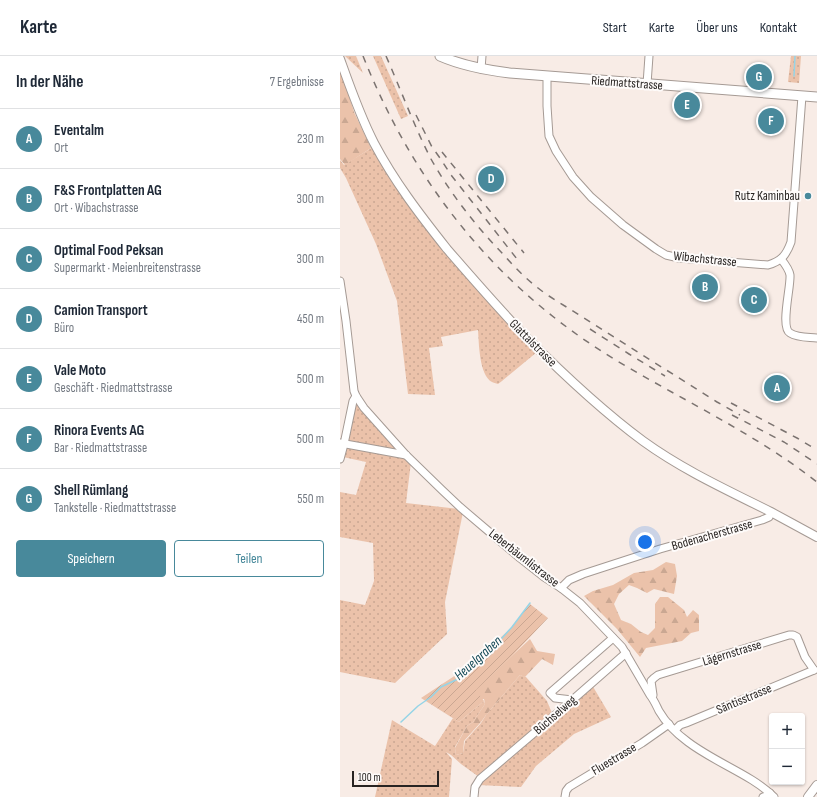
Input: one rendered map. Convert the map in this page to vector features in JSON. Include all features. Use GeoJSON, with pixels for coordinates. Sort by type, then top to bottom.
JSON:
{"type":"FeatureCollection","features":[{"type":"Feature","properties":{"kind":"main road","name":"Riedmattstrasse"},"geometry":{"type":"LineString","coordinates":[[440,56],[481,69],[548,76],[817,97]]}},
{"type":"Feature","properties":{"kind":"street"},"geometry":{"type":"LineString","coordinates":[[481,69],[482,56]]}},
{"type":"Feature","properties":{"kind":"street"},"geometry":{"type":"LineString","coordinates":[[647,84],[649,56]]}},
{"type":"Feature","properties":{"kind":"street","name":"Glattalstrasse"},"geometry":{"type":"LineString","coordinates":[[340,59],[374,142],[397,182],[424,219],[468,274],[504,314],[581,390],[643,441],[700,476],[817,537]]}},
{"type":"Feature","properties":{"kind":"street","name":"Wibachstrasse"},"geometry":{"type":"LineString","coordinates":[[548,76],[547,106],[549,136],[556,151],[573,177],[591,197],[623,225],[666,255],[679,258],[768,265],[781,259]]}},
{"type":"Feature","properties":{"kind":"street"},"geometry":{"type":"LineString","coordinates":[[802,96],[791,242],[788,251],[781,259],[790,274],[786,329],[800,337],[817,338]]}},
{"type":"Feature","properties":{"kind":"street","name":"Leberbäumlistrasse"},"geometry":{"type":"LineString","coordinates":[[340,281],[354,391],[364,408],[406,455],[460,507],[544,577],[580,603],[626,653],[660,711],[675,730],[688,742],[739,772],[772,795]]}},
{"type":"Feature","properties":{"kind":"street"},"geometry":{"type":"LineString","coordinates":[[340,459],[342,443],[353,401],[356,396]]}},
{"type":"Feature","properties":{"kind":"street"},"geometry":{"type":"LineString","coordinates":[[342,443],[406,455]]}},
{"type":"Feature","properties":{"kind":"street","name":"Bodenacherstrasse"},"geometry":{"type":"LineString","coordinates":[[561,588],[569,580],[584,574],[762,520],[769,517],[771,512]]}},
{"type":"Feature","properties":{"kind":"street","name":"Lägernstrasse"},"geometry":{"type":"LineString","coordinates":[[654,699],[651,682],[658,675],[789,635],[797,637],[805,657],[816,670]]}},
{"type":"Feature","properties":{"kind":"street"},"geometry":{"type":"LineString","coordinates":[[572,700],[555,698],[550,693],[613,638]]}},
{"type":"Feature","properties":{"kind":"street","name":"Büchselweg"},"geometry":{"type":"LineString","coordinates":[[474,797],[475,787],[480,779],[626,653]]}},
{"type":"Feature","properties":{"kind":"street","name":"Säntisstrasse"},"geometry":{"type":"LineString","coordinates":[[675,730],[680,725],[816,670]]}},
{"type":"Feature","properties":{"kind":"street","name":"Fluestrasse"},"geometry":{"type":"LineString","coordinates":[[565,797],[566,791],[569,787],[642,743],[669,724]]}},
{"type":"Feature","properties":{"kind":"street"},"geometry":{"type":"LineString","coordinates":[[808,797],[817,785]]}},
{"type":"Feature","properties":{"kind":"street"},"geometry":{"type":"LineString","coordinates":[[762,797],[772,795]]}},
{"type":"Feature","properties":{"kind":"green space"},"geometry":{"type":"Polygon","coordinates":[[[345,56],[356,56],[363,73],[346,57],[345,56]]]}},
{"type":"Feature","properties":{"kind":"green space"},"geometry":{"type":"Polygon","coordinates":[[[373,56],[381,56],[408,116],[401,119],[373,56]]]}},
{"type":"Feature","properties":{"kind":"green space"},"geometry":{"type":"Polygon","coordinates":[[[791,56],[801,56],[799,83],[788,82],[791,56]]]}},
{"type":"Feature","properties":{"kind":"green space"},"geometry":{"type":"Polygon","coordinates":[[[340,66],[354,112],[371,148],[345,165],[340,159],[340,66]]]}},
{"type":"Feature","properties":{"kind":"green space"},"geometry":{"type":"Polygon","coordinates":[[[373,147],[394,184],[537,352],[498,384],[492,382],[484,373],[480,358],[478,330],[441,337],[443,346],[429,348],[435,395],[408,394],[397,301],[376,244],[340,168],[340,160],[344,165],[373,147]]]}},
{"type":"Feature","properties":{"kind":"green space"},"geometry":{"type":"Polygon","coordinates":[[[356,398],[411,462],[406,503],[459,509],[463,512],[445,602],[447,634],[395,683],[340,672],[340,600],[365,605],[374,581],[373,543],[340,537],[340,492],[356,495],[366,462],[343,457],[356,398]]]}},
{"type":"Feature","properties":{"kind":"green space"},"geometry":{"type":"Polygon","coordinates":[[[666,562],[675,564],[677,576],[674,594],[654,589],[647,593],[629,585],[619,594],[614,604],[621,620],[631,624],[641,632],[648,635],[655,628],[655,604],[660,597],[668,597],[684,610],[687,617],[693,610],[699,615],[699,631],[691,633],[682,641],[646,648],[640,657],[617,629],[584,596],[593,591],[613,585],[634,573],[653,570],[666,562]]]}},
{"type":"Feature","properties":{"kind":"green space"},"geometry":{"type":"Polygon","coordinates":[[[530,604],[548,618],[512,656],[476,690],[484,701],[459,722],[421,698],[468,667],[510,629],[530,604]]]}},
{"type":"Feature","properties":{"kind":"green space"},"geometry":{"type":"Polygon","coordinates":[[[530,639],[537,651],[555,654],[553,665],[542,659],[525,677],[520,675],[464,741],[463,753],[456,755],[455,748],[467,726],[473,722],[485,704],[484,699],[470,700],[473,686],[485,681],[530,639]]]}},
{"type":"Feature","properties":{"kind":"green space"},"geometry":{"type":"Polygon","coordinates":[[[520,675],[526,677],[547,701],[554,718],[592,685],[611,717],[574,734],[536,766],[521,787],[478,785],[479,777],[446,752],[452,759],[449,797],[375,797],[392,720],[435,746],[453,718],[459,722],[484,701],[485,704],[473,722],[467,726],[455,747],[456,755],[463,753],[465,741],[520,675]]]}},
{"type":"Feature","properties":{"kind":"waterway"},"geometry":{"type":"LineString","coordinates":[[794,76],[795,56]]}},
{"type":"Feature","properties":{"kind":"waterway","name":"Heuelgraben"},"geometry":{"type":"LineString","coordinates":[[401,722],[441,687],[460,678],[492,649],[512,627],[530,603]]}},
{"type":"Feature","properties":{"kind":"railway"},"geometry":{"type":"LineString","coordinates":[[363,56],[384,103],[407,147],[434,189],[463,228],[496,265],[532,299],[571,331],[614,359],[743,432],[793,464],[817,482]]}},
{"type":"Feature","properties":{"kind":"railway"},"geometry":{"type":"LineString","coordinates":[[386,56],[419,134],[438,172],[473,220],[518,270],[549,296],[740,415]]}},
{"type":"Feature","properties":{"kind":"railway"},"geometry":{"type":"LineString","coordinates":[[416,115],[432,147],[451,175],[517,259]]}},
{"type":"Feature","properties":{"kind":"railway"},"geometry":{"type":"LineString","coordinates":[[442,152],[524,253]]}},
{"type":"Feature","properties":{"kind":"railway"},"geometry":{"type":"LineString","coordinates":[[590,329],[665,376]]}},
{"type":"Feature","properties":{"kind":"railway"},"geometry":{"type":"LineString","coordinates":[[731,403],[817,450]]}},
{"type":"Feature","properties":{"kind":"railway"},"geometry":{"type":"LineString","coordinates":[[732,415],[784,442],[817,464]]}},
{"type":"Feature","properties":{"kind":"place","name":"Shell Rümlang"},"geometry":{"type":"Point","coordinates":[759,77]}},
{"type":"Feature","properties":{"kind":"place","name":"Vale Moto"},"geometry":{"type":"Point","coordinates":[687,105]}},
{"type":"Feature","properties":{"kind":"place","name":"Rinora Events AG"},"geometry":{"type":"Point","coordinates":[771,121]}},
{"type":"Feature","properties":{"kind":"place","name":"Camion Transport"},"geometry":{"type":"Point","coordinates":[491,179]}},
{"type":"Feature","properties":{"kind":"place","name":"Rutz Kaminbau"},"geometry":{"type":"Point","coordinates":[808,196]}},
{"type":"Feature","properties":{"kind":"place","name":"F&S Frontplatten AG"},"geometry":{"type":"Point","coordinates":[705,287]}},
{"type":"Feature","properties":{"kind":"place","name":"Optimal Food Peksan"},"geometry":{"type":"Point","coordinates":[754,300]}},
{"type":"Feature","properties":{"kind":"place","name":"Eventalm"},"geometry":{"type":"Point","coordinates":[777,388]}}]}
